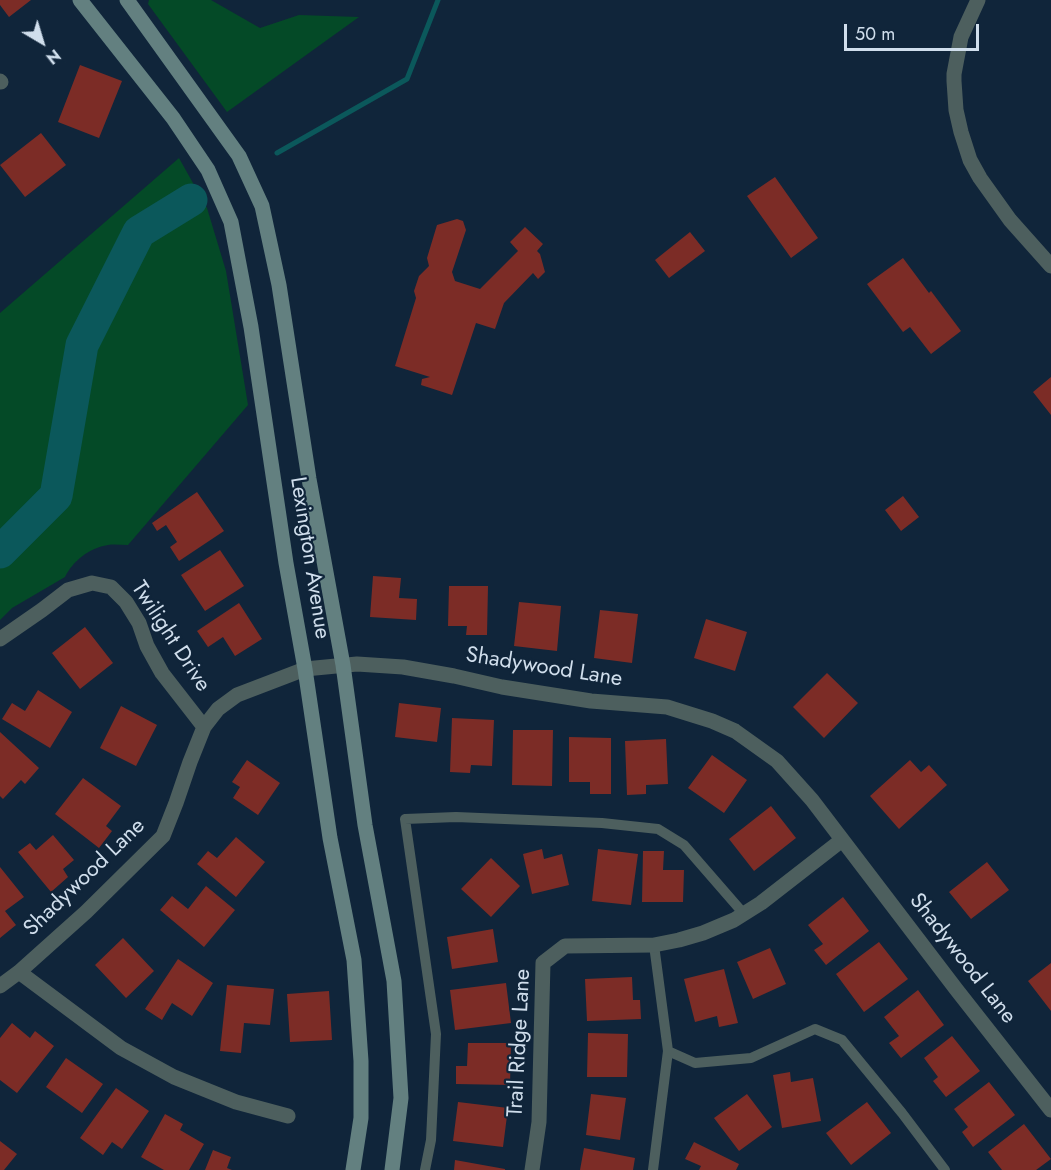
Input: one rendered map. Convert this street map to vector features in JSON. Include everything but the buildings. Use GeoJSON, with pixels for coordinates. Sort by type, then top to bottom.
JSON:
{"type":"FeatureCollection","features":[{"type":"Feature","properties":{"kind":"street","name":"Lexington Avenue"},"geometry":{"type":"LineString","coordinates":[[80,0],[173,118],[208,170],[231,222],[251,327],[330,838],[354,960],[361,1061],[362,1118],[353,1170]]}},
{"type":"Feature","properties":{"kind":"street","name":"Lexington Avenue"},"geometry":{"type":"LineString","coordinates":[[127,0],[239,156],[262,206],[279,285],[309,479],[343,665],[365,825],[394,981],[401,1098],[392,1170]]}},
{"type":"Feature","properties":{"kind":"street"},"geometry":{"type":"LineString","coordinates":[[978,0],[961,37],[954,74],[956,110],[961,132],[970,160],[980,178],[1010,220],[1051,266]]}},
{"type":"Feature","properties":{"kind":"street","name":"Twilight Drive"},"geometry":{"type":"LineString","coordinates":[[0,639],[68,590],[92,583],[111,587],[126,602],[139,622],[147,646],[162,673],[204,727]]}},
{"type":"Feature","properties":{"kind":"street","name":"Shadywood Lane"},"geometry":{"type":"LineString","coordinates":[[0,987],[86,912],[164,836],[204,727],[218,710],[237,695],[305,669],[357,664],[403,667],[580,700],[667,707],[735,731],[777,761],[812,800],[1051,1110]]}},
{"type":"Feature","properties":{"kind":"street","name":"Trail Ridge Lane"},"geometry":{"type":"LineString","coordinates":[[532,1170],[539,1122],[543,963],[565,946],[654,945],[703,933],[734,920],[761,903],[842,840]]}},
{"type":"Feature","properties":{"kind":"street"},"geometry":{"type":"LineString","coordinates":[[19,972],[121,1048],[174,1077],[236,1102],[288,1116]]}},
{"type":"Feature","properties":{"kind":"lane"},"geometry":{"type":"LineString","coordinates":[[424,1170],[431,1140],[435,1034],[405,819],[456,817],[602,823],[658,829],[684,845],[744,914]]}},
{"type":"Feature","properties":{"kind":"lane"},"geometry":{"type":"LineString","coordinates":[[653,1170],[668,1051],[654,945]]}},
{"type":"Feature","properties":{"kind":"lane"},"geometry":{"type":"LineString","coordinates":[[668,1051],[695,1063],[752,1058],[815,1029],[842,1040],[945,1170]]}},
{"type":"Feature","properties":{"kind":"green space"},"geometry":{"type":"Polygon","coordinates":[[[149,0],[211,0],[260,28],[299,15],[359,17],[227,112],[148,4],[149,0]]]}},
{"type":"Feature","properties":{"kind":"green space"},"geometry":{"type":"Polygon","coordinates":[[[179,158],[207,208],[226,271],[248,405],[128,545],[108,545],[88,552],[72,566],[65,577],[12,608],[0,620],[0,313],[179,158]]]}},
{"type":"Feature","properties":{"kind":"waterway"},"geometry":{"type":"LineString","coordinates":[[277,153],[407,79],[438,0]]}},
{"type":"Feature","properties":{"kind":"waterway"},"geometry":{"type":"LineString","coordinates":[[0,552],[56,496],[82,345],[139,232],[191,200]]}}]}
